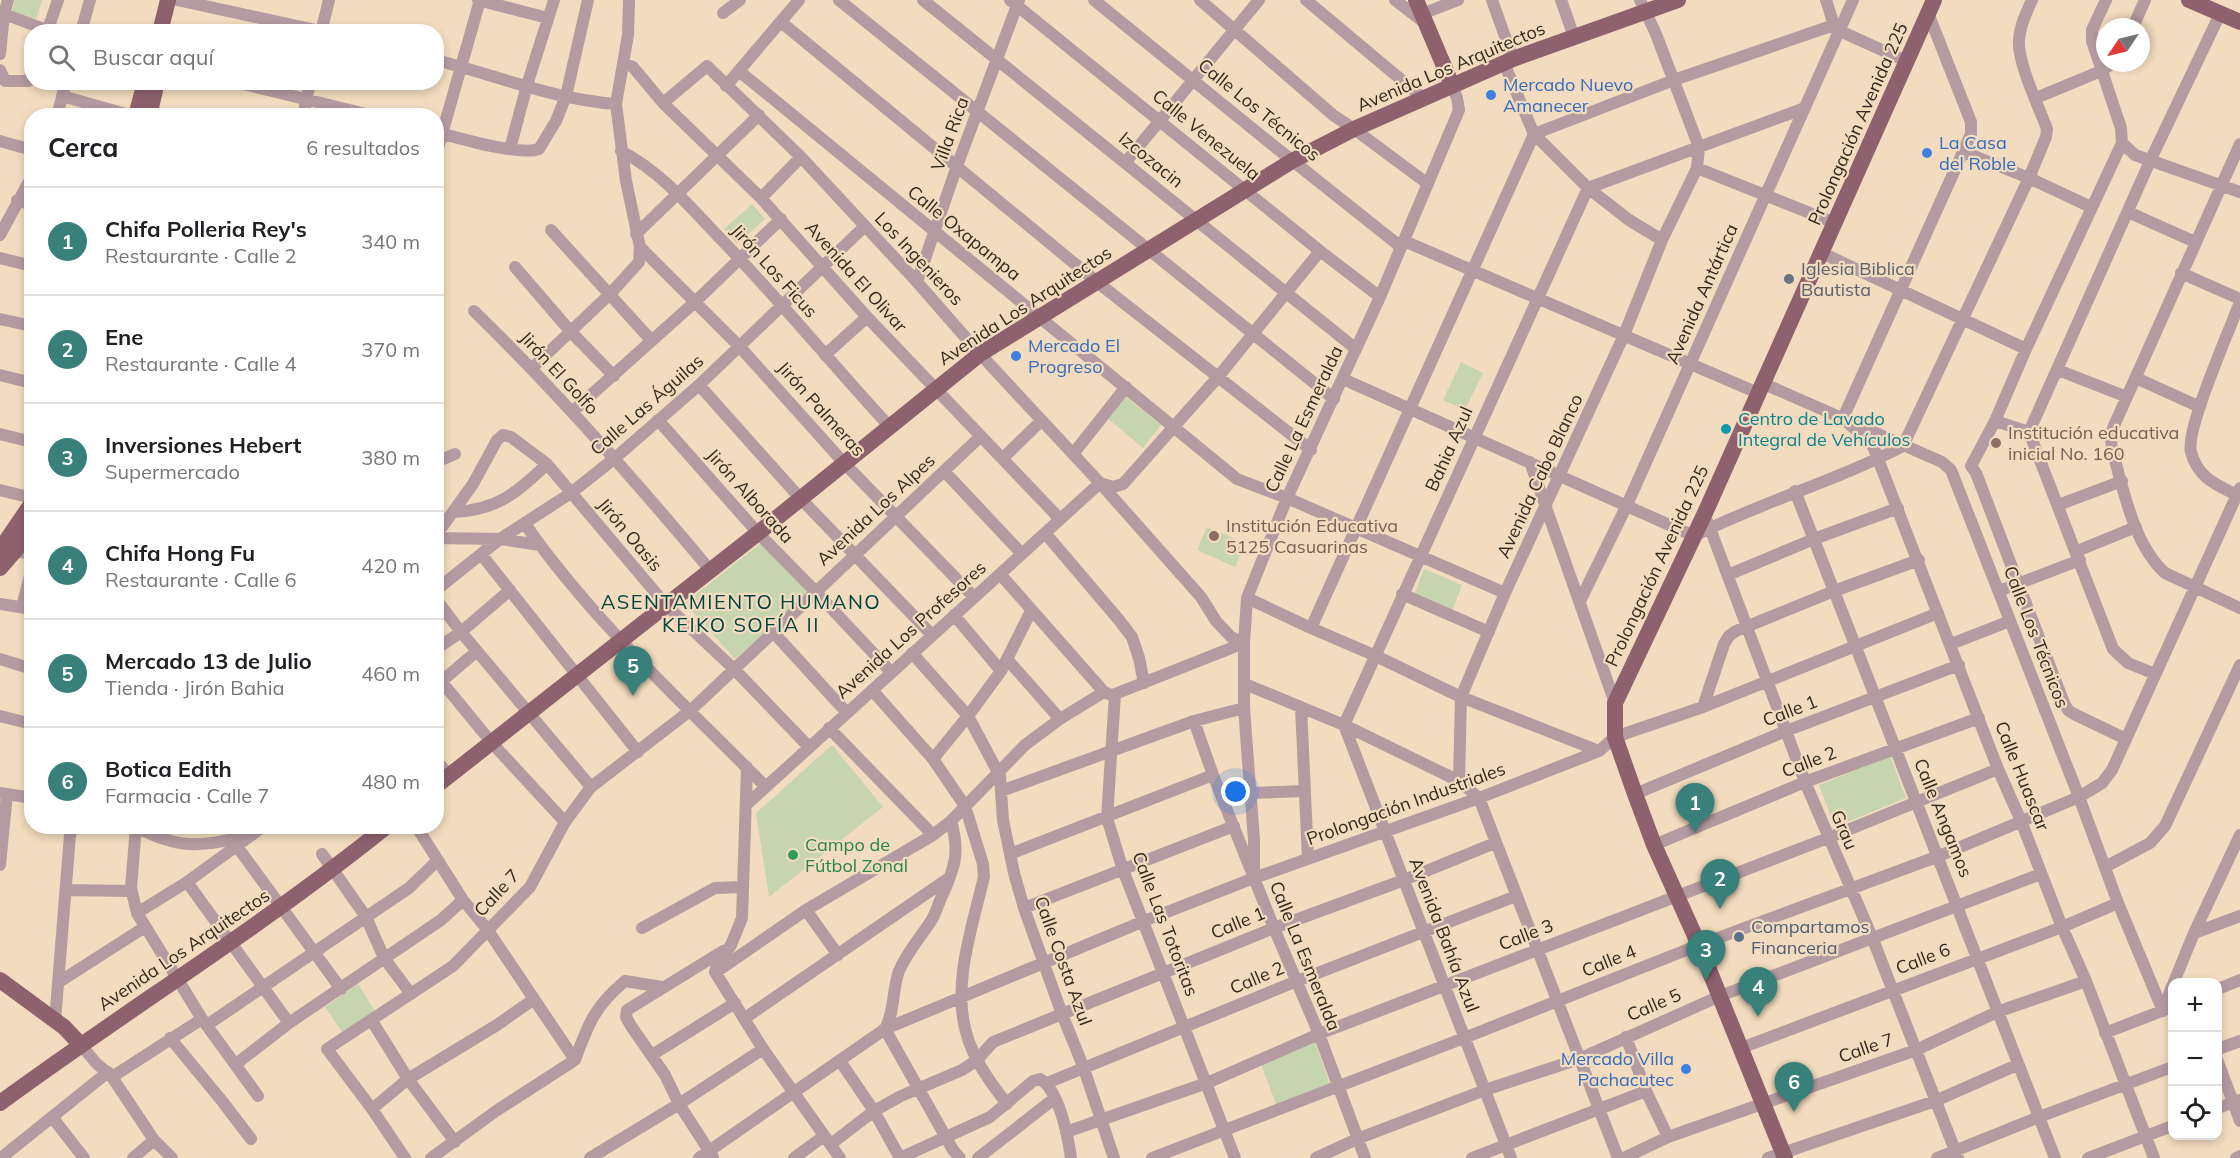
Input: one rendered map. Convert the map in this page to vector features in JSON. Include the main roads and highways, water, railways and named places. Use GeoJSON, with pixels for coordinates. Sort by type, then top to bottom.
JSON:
{"type":"FeatureCollection","features":[{"type":"Feature","properties":{"kind":"main road"},"geometry":{"type":"LineString","coordinates":[[162,24],[168,0]]}},
{"type":"Feature","properties":{"kind":"main road"},"geometry":{"type":"LineString","coordinates":[[171,24],[177,0]]}},
{"type":"Feature","properties":{"kind":"main road","name":"Avenida Los Arquitectos"},"geometry":{"type":"LineString","coordinates":[[444,780],[758,533],[980,354],[1292,161],[1354,129],[1508,61],[1574,37],[1643,6],[1678,0]]}},
{"type":"Feature","properties":{"kind":"main road"},"geometry":{"type":"LineString","coordinates":[[2188,0],[2240,22]]}},
{"type":"Feature","properties":{"kind":"main road","name":"Prolongación Avenida 225"},"geometry":{"type":"LineString","coordinates":[[1779,1156],[1763,1102],[1699,945],[1654,845],[1635,794],[1615,737],[1615,703],[1694,537],[1708,520],[1760,388],[1931,7]]}},
{"type":"Feature","properties":{"kind":"main road"},"geometry":{"type":"LineString","coordinates":[[1421,13],[1452,85]]}},
{"type":"Feature","properties":{"kind":"main road"},"geometry":{"type":"LineString","coordinates":[[137,108],[143,90]]}},
{"type":"Feature","properties":{"kind":"main road"},"geometry":{"type":"LineString","coordinates":[[150,108],[155,90]]}},
{"type":"Feature","properties":{"kind":"main road"},"geometry":{"type":"LineString","coordinates":[[0,568],[24,520]]}},
{"type":"Feature","properties":{"kind":"main road"},"geometry":{"type":"LineString","coordinates":[[10,550],[24,538]]}},
{"type":"Feature","properties":{"kind":"main road","name":"Avenida Los Arquitectos"},"geometry":{"type":"LineString","coordinates":[[0,1103],[80,1044],[282,908],[334,870],[377,834]]}},
{"type":"Feature","properties":{"kind":"main road"},"geometry":{"type":"LineString","coordinates":[[1,983],[56,1021],[80,1044]]}},
{"type":"Feature","properties":{"kind":"place","name":"Mercado Nuevo Amanecer"},"geometry":{"type":"Point","coordinates":[1491,95]}},
{"type":"Feature","properties":{"kind":"place","name":"La Casa del Roble"},"geometry":{"type":"Point","coordinates":[1927,153]}},
{"type":"Feature","properties":{"kind":"place","name":"Iglesia Biblica Bautista"},"geometry":{"type":"Point","coordinates":[1789,279]}},
{"type":"Feature","properties":{"kind":"place","name":"Mercado El Progreso"},"geometry":{"type":"Point","coordinates":[1016,356]}},
{"type":"Feature","properties":{"kind":"place","name":"Centro de Lavado Integral de Vehículos"},"geometry":{"type":"Point","coordinates":[1726,429]}},
{"type":"Feature","properties":{"kind":"place","name":"Institución educativa inicial No. 160"},"geometry":{"type":"Point","coordinates":[1996,443]}},
{"type":"Feature","properties":{"kind":"place","name":"Institución Educativa 5125 Casuarinas"},"geometry":{"type":"Point","coordinates":[1214,536]}},
{"type":"Feature","properties":{"kind":"place","name":"Mercado 13 de Julio"},"geometry":{"type":"Point","coordinates":[633,696]}},
{"type":"Feature","properties":{"kind":"place","name":"Chifa Polleria Rey's"},"geometry":{"type":"Point","coordinates":[1695,833]}},
{"type":"Feature","properties":{"kind":"place","name":"Campo de Fútbol Zonal"},"geometry":{"type":"Point","coordinates":[793,855]}},
{"type":"Feature","properties":{"kind":"place","name":"Ene"},"geometry":{"type":"Point","coordinates":[1720,909]}},
{"type":"Feature","properties":{"kind":"place","name":"Compartamos Financeria"},"geometry":{"type":"Point","coordinates":[1739,937]}},
{"type":"Feature","properties":{"kind":"place","name":"Inversiones Hebert"},"geometry":{"type":"Point","coordinates":[1706,980]}},
{"type":"Feature","properties":{"kind":"place","name":"Chifa Hong Fu"},"geometry":{"type":"Point","coordinates":[1758,1017]}},
{"type":"Feature","properties":{"kind":"place","name":"Mercado Villa Pachacutec"},"geometry":{"type":"Point","coordinates":[1686,1069]}},
{"type":"Feature","properties":{"kind":"place","name":"Botica Edith"},"geometry":{"type":"Point","coordinates":[1794,1112]}},
{"type":"Feature","properties":{"kind":"district","name":"ASENTAMIENTO HUMANO KEIKO SOFÍA II"},"geometry":{"type":"Point","coordinates":[741,614]}}]}
